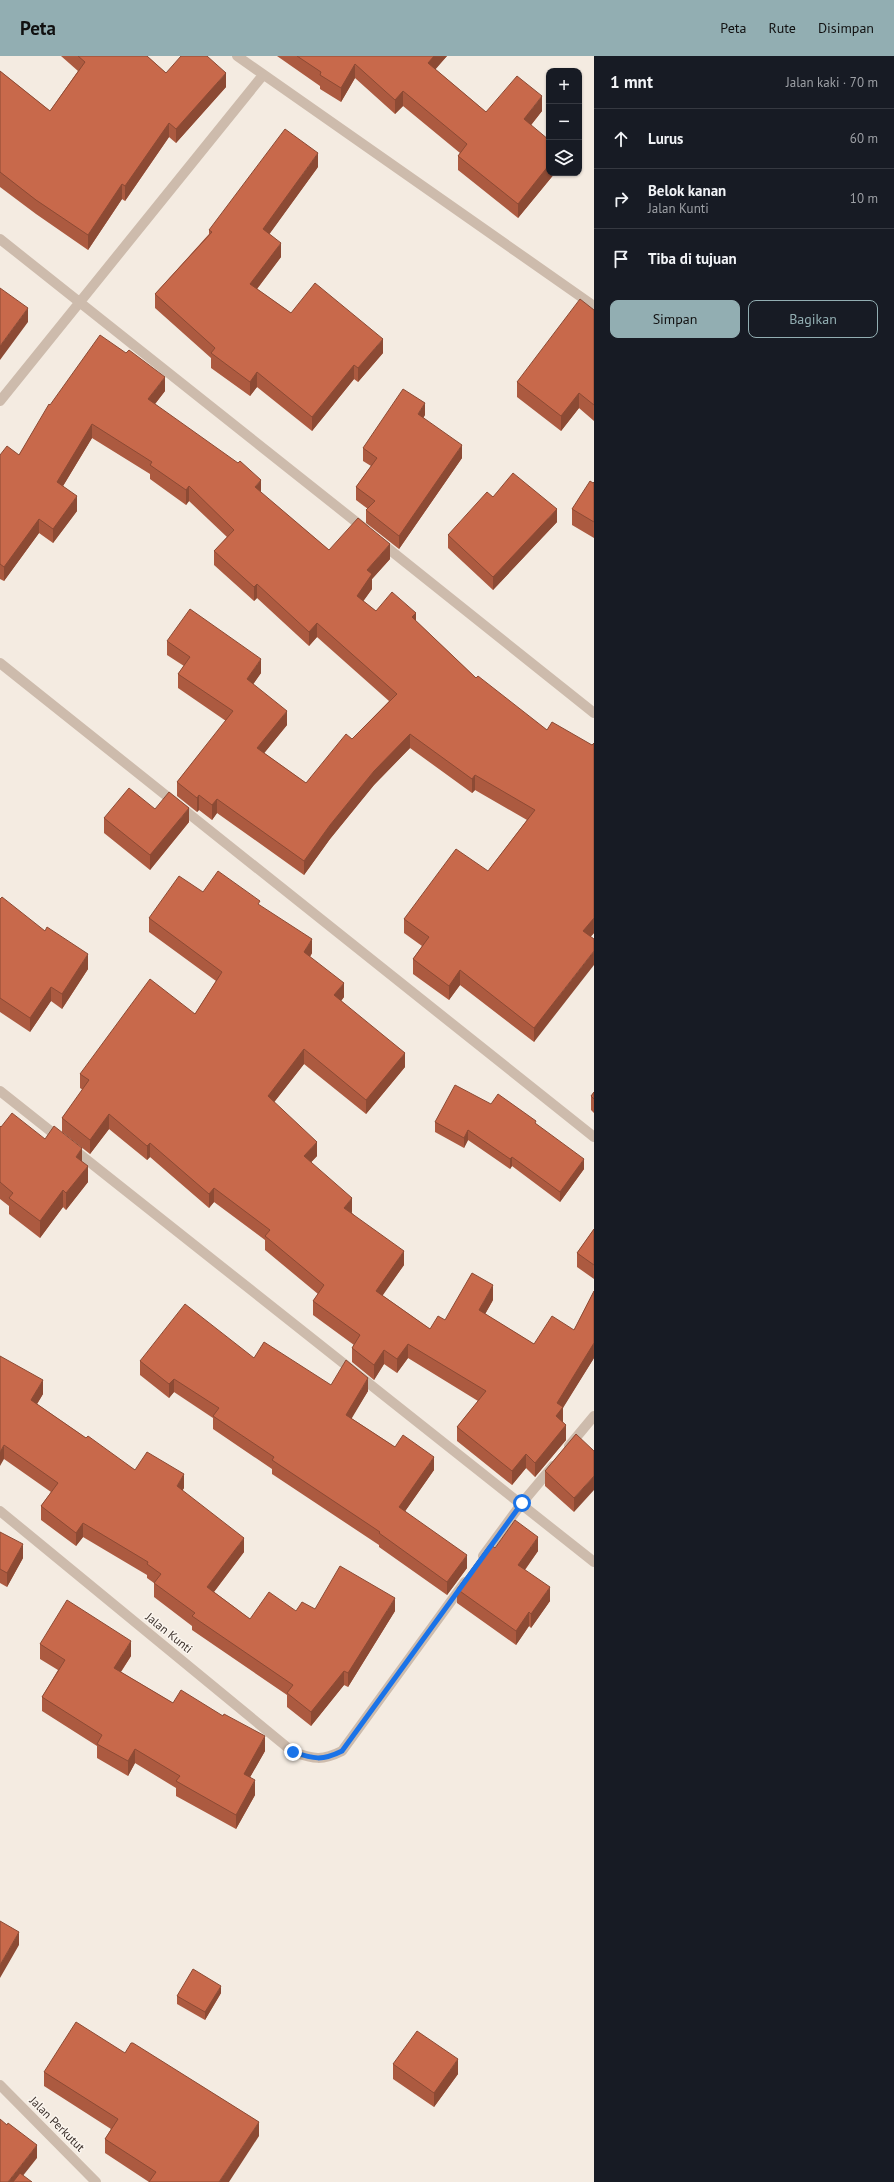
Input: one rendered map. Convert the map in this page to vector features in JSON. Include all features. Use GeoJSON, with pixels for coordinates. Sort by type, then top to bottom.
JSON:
{"type":"FeatureCollection","features":[{"type":"Feature","properties":{"kind":"street"},"geometry":{"type":"LineString","coordinates":[[237,56],[594,306]]}},
{"type":"Feature","properties":{"kind":"street"},"geometry":{"type":"LineString","coordinates":[[0,401],[263,75]]}},
{"type":"Feature","properties":{"kind":"street"},"geometry":{"type":"LineString","coordinates":[[0,239],[594,713]]}},
{"type":"Feature","properties":{"kind":"street"},"geometry":{"type":"LineString","coordinates":[[0,663],[594,1138]]}},
{"type":"Feature","properties":{"kind":"street"},"geometry":{"type":"LineString","coordinates":[[0,1091],[522,1503],[594,1562]]}},
{"type":"Feature","properties":{"kind":"street"},"geometry":{"type":"LineString","coordinates":[[522,1503],[594,1416]]}},
{"type":"Feature","properties":{"kind":"street","name":"Jalan Kunti"},"geometry":{"type":"LineString","coordinates":[[0,1511],[293,1752],[311,1759],[328,1758],[342,1751],[522,1503]]}},
{"type":"Feature","properties":{"kind":"street","name":"Jalan Perkutut"},"geometry":{"type":"LineString","coordinates":[[0,2085],[96,2182]]}},
{"type":"Feature","properties":{"kind":"building"},"geometry":{"type":"Polygon","coordinates":[[[78,56],[147,56],[166,73],[181,56],[207,56],[226,73],[176,129],[169,123],[125,186],[122,184],[88,235],[36,200],[0,172],[0,71],[50,111],[85,62],[78,56]]]}},
{"type":"Feature","properties":{"kind":"building"},"geometry":{"type":"Polygon","coordinates":[[[297,56],[434,56],[428,63],[486,112],[517,76],[542,96],[524,119],[546,137],[546,169],[518,204],[458,156],[467,144],[403,91],[395,100],[355,64],[341,88],[320,75],[321,72],[297,56]]]}},
{"type":"Feature","properties":{"kind":"building"},"geometry":{"type":"Polygon","coordinates":[[[285,129],[318,153],[263,229],[281,243],[250,284],[291,313],[315,283],[383,339],[358,368],[354,365],[312,417],[257,372],[250,382],[211,353],[215,348],[155,294],[212,232],[209,230],[285,129]]]}},
{"type":"Feature","properties":{"kind":"building"},"geometry":{"type":"Polygon","coordinates":[[[0,288],[28,308],[0,346],[0,288]]]}},
{"type":"Feature","properties":{"kind":"building"},"geometry":{"type":"Polygon","coordinates":[[[580,299],[594,310],[594,405],[579,393],[561,416],[517,382],[580,299]]]}},
{"type":"Feature","properties":{"kind":"building"},"geometry":{"type":"Polygon","coordinates":[[[100,335],[126,353],[129,350],[165,377],[148,399],[238,463],[240,461],[261,480],[255,487],[329,550],[358,518],[390,544],[367,570],[372,574],[357,596],[376,611],[392,592],[416,613],[412,617],[476,678],[478,676],[547,730],[552,722],[592,745],[594,743],[594,918],[583,931],[594,939],[594,951],[534,1028],[460,970],[449,986],[413,959],[429,937],[404,919],[456,849],[488,871],[535,810],[475,775],[472,779],[410,734],[374,771],[330,825],[304,861],[217,799],[212,805],[199,795],[197,798],[177,782],[233,711],[178,674],[190,657],[167,641],[190,609],[261,659],[247,679],[287,711],[257,748],[306,783],[346,734],[352,739],[397,694],[317,623],[309,632],[257,584],[254,587],[214,551],[234,530],[189,486],[186,490],[150,465],[152,462],[92,424],[57,482],[77,496],[53,529],[39,519],[4,567],[0,564],[0,455],[7,446],[19,455],[49,404],[50,405],[100,335]]]}},
{"type":"Feature","properties":{"kind":"building"},"geometry":{"type":"Polygon","coordinates":[[[403,389],[425,403],[418,414],[462,445],[399,536],[366,510],[375,501],[356,487],[377,458],[363,448],[403,389]]]}},
{"type":"Feature","properties":{"kind":"building"},"geometry":{"type":"Polygon","coordinates":[[[513,473],[557,509],[493,577],[448,535],[487,492],[493,497],[513,473]]]}},
{"type":"Feature","properties":{"kind":"building"},"geometry":{"type":"Polygon","coordinates":[[[590,481],[593,483],[594,482],[594,522],[572,509],[590,481]]]}},
{"type":"Feature","properties":{"kind":"building"},"geometry":{"type":"Polygon","coordinates":[[[129,788],[155,809],[169,792],[189,808],[150,855],[104,818],[129,788]]]}},
{"type":"Feature","properties":{"kind":"building"},"geometry":{"type":"Polygon","coordinates":[[[218,871],[260,901],[258,904],[312,939],[304,952],[344,983],[334,995],[405,1053],[366,1100],[304,1049],[268,1096],[317,1142],[304,1156],[352,1198],[344,1208],[404,1251],[376,1291],[430,1329],[438,1316],[445,1320],[472,1273],[493,1285],[479,1310],[534,1344],[552,1316],[574,1330],[594,1291],[594,1343],[557,1403],[563,1407],[556,1416],[566,1425],[535,1463],[526,1454],[512,1471],[457,1427],[486,1391],[408,1344],[397,1359],[384,1350],[374,1365],[352,1348],[360,1335],[313,1301],[324,1285],[265,1236],[270,1230],[214,1188],[209,1194],[150,1143],[147,1146],[109,1114],[90,1140],[62,1118],[89,1080],[80,1074],[150,979],[195,1014],[222,972],[149,918],[179,876],[203,892],[218,871]]]}},
{"type":"Feature","properties":{"kind":"building"},"geometry":{"type":"Polygon","coordinates":[[[2,897],[45,931],[47,927],[88,954],[62,994],[51,987],[30,1018],[0,998],[0,899],[2,897]]]}},
{"type":"Feature","properties":{"kind":"building"},"geometry":{"type":"Polygon","coordinates":[[[455,1085],[491,1104],[498,1094],[536,1121],[535,1123],[584,1159],[560,1192],[512,1157],[510,1159],[468,1130],[464,1138],[435,1122],[455,1085]]]}},
{"type":"Feature","properties":{"kind":"building"},"geometry":{"type":"Polygon","coordinates":[[[594,1092],[594,1099],[591,1096],[594,1092]]]}},
{"type":"Feature","properties":{"kind":"building"},"geometry":{"type":"Polygon","coordinates":[[[12,1113],[45,1139],[54,1126],[82,1148],[76,1157],[88,1166],[66,1193],[63,1190],[40,1221],[9,1198],[13,1193],[0,1182],[0,1126],[1,1127],[12,1113]]]}},
{"type":"Feature","properties":{"kind":"building"},"geometry":{"type":"Polygon","coordinates":[[[594,1229],[594,1265],[577,1253],[594,1229]]]}},
{"type":"Feature","properties":{"kind":"building"},"geometry":{"type":"Polygon","coordinates":[[[185,1304],[254,1358],[264,1342],[331,1385],[346,1360],[368,1378],[346,1415],[395,1447],[403,1435],[434,1457],[399,1507],[467,1555],[447,1582],[379,1533],[380,1532],[272,1460],[274,1457],[213,1416],[219,1408],[174,1379],[169,1384],[140,1361],[185,1304]]]}},
{"type":"Feature","properties":{"kind":"building"},"geometry":{"type":"Polygon","coordinates":[[[0,1356],[43,1380],[31,1400],[86,1438],[88,1436],[135,1470],[147,1452],[184,1474],[177,1486],[244,1538],[207,1587],[250,1619],[269,1592],[296,1611],[302,1602],[315,1609],[340,1566],[395,1598],[348,1673],[344,1671],[311,1712],[287,1693],[293,1685],[192,1616],[195,1613],[154,1583],[161,1574],[147,1564],[148,1562],[83,1523],[76,1533],[41,1506],[58,1483],[4,1445],[0,1452],[0,1356]]]}},
{"type":"Feature","properties":{"kind":"building"},"geometry":{"type":"Polygon","coordinates":[[[576,1434],[594,1451],[594,1476],[574,1498],[545,1471],[576,1434]]]}},
{"type":"Feature","properties":{"kind":"building"},"geometry":{"type":"Polygon","coordinates":[[[515,1520],[538,1537],[518,1565],[550,1587],[531,1614],[529,1612],[516,1631],[457,1589],[490,1544],[495,1548],[515,1520]]]}},
{"type":"Feature","properties":{"kind":"building"},"geometry":{"type":"Polygon","coordinates":[[[0,1532],[23,1544],[7,1573],[0,1569],[0,1532]]]}},
{"type":"Feature","properties":{"kind":"building"},"geometry":{"type":"Polygon","coordinates":[[[67,1600],[131,1641],[114,1668],[173,1703],[181,1690],[223,1716],[224,1714],[265,1736],[244,1774],[255,1780],[236,1815],[176,1781],[180,1776],[135,1749],[128,1761],[97,1744],[102,1735],[42,1697],[65,1660],[40,1644],[67,1600]]]}},
{"type":"Feature","properties":{"kind":"building"},"geometry":{"type":"Polygon","coordinates":[[[0,1921],[19,1932],[0,1965],[0,1921]]]}},
{"type":"Feature","properties":{"kind":"building"},"geometry":{"type":"Polygon","coordinates":[[[193,1969],[221,1986],[205,2012],[177,1996],[193,1969]]]}},
{"type":"Feature","properties":{"kind":"building"},"geometry":{"type":"Polygon","coordinates":[[[76,2022],[125,2053],[131,2043],[133,2043],[259,2122],[219,2182],[149,2182],[156,2172],[105,2139],[118,2119],[44,2072],[76,2022]]]}},
{"type":"Feature","properties":{"kind":"building"},"geometry":{"type":"Polygon","coordinates":[[[417,2031],[458,2059],[434,2093],[393,2064],[417,2031]]]}},
{"type":"Feature","properties":{"kind":"building"},"geometry":{"type":"Polygon","coordinates":[[[0,2119],[7,2125],[8,2123],[37,2145],[8,2182],[0,2182],[0,2119]]]}},
{"type":"Feature","properties":{"kind":"building"},"geometry":{"type":"Polygon","coordinates":[[[20,2173],[32,2182],[13,2182],[20,2173]]]}},
{"type":"Feature","properties":{"kind":"route"},"geometry":{"type":"LineString","coordinates":[[293,1752],[311,1759],[328,1758],[342,1751],[522,1503]]}}]}
